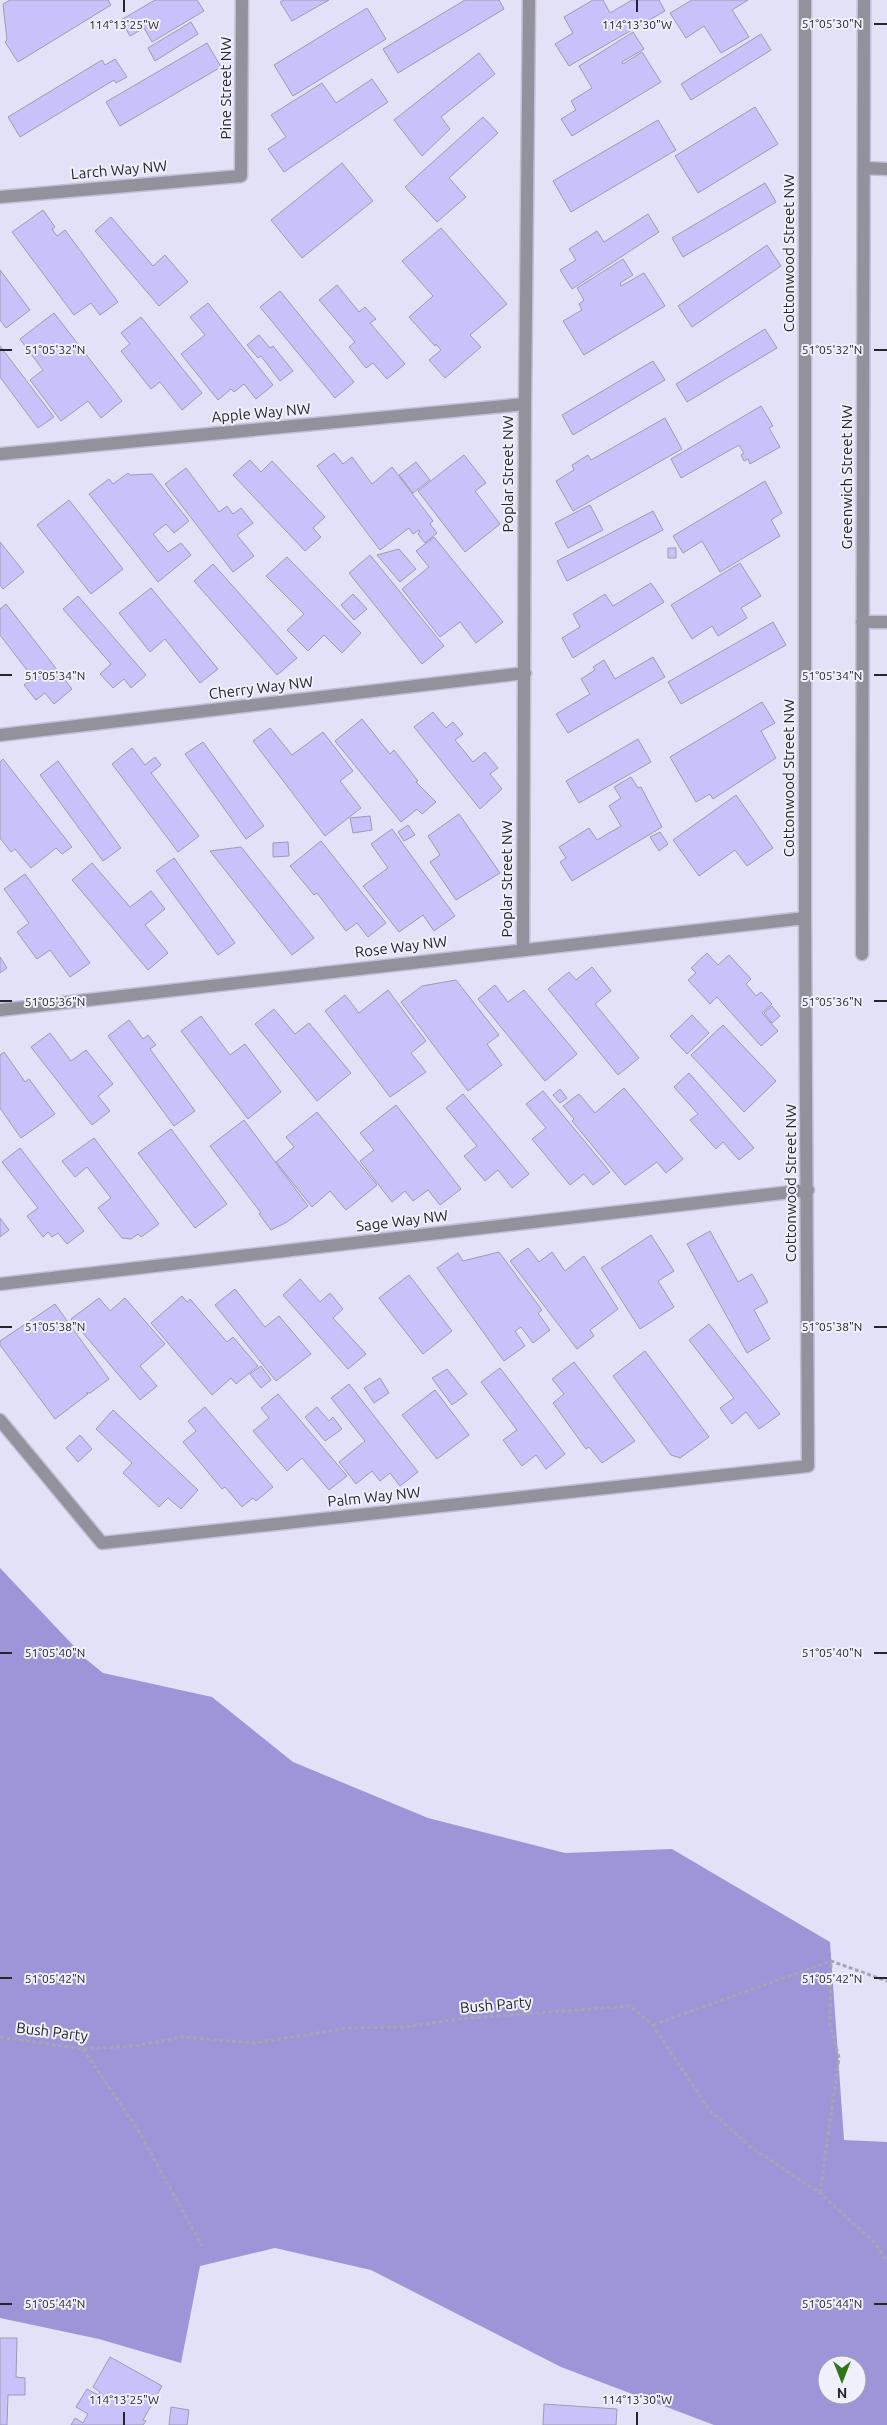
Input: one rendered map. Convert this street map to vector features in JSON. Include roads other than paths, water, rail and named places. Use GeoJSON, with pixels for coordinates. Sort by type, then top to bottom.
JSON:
{"type":"FeatureCollection","features":[{"type":"Feature","properties":{"kind":"street","name":"Pine Street NW"},"geometry":{"type":"LineString","coordinates":[[242,0],[242,176]]}},
{"type":"Feature","properties":{"kind":"street","name":"Poplar Street NW"},"geometry":{"type":"LineString","coordinates":[[523,949],[529,0]]}},
{"type":"Feature","properties":{"kind":"street","name":"Cottonwood Street NW"},"geometry":{"type":"LineString","coordinates":[[806,0],[805,918],[808,1190],[808,1466]]}},
{"type":"Feature","properties":{"kind":"street","name":"Greenwich Street NW"},"geometry":{"type":"LineString","coordinates":[[862,954],[864,0]]}},
{"type":"Feature","properties":{"kind":"street"},"geometry":{"type":"LineString","coordinates":[[864,168],[887,168]]}},
{"type":"Feature","properties":{"kind":"street","name":"Larch Way NW"},"geometry":{"type":"LineString","coordinates":[[0,197],[242,176]]}},
{"type":"Feature","properties":{"kind":"street","name":"Apple Way NW"},"geometry":{"type":"LineString","coordinates":[[0,454],[525,404]]}},
{"type":"Feature","properties":{"kind":"street"},"geometry":{"type":"LineString","coordinates":[[862,622],[887,622]]}},
{"type":"Feature","properties":{"kind":"street","name":"Cherry Way NW"},"geometry":{"type":"LineString","coordinates":[[0,735],[525,673]]}},
{"type":"Feature","properties":{"kind":"street","name":"Rose Way NW"},"geometry":{"type":"LineString","coordinates":[[0,1010],[805,918]]}},
{"type":"Feature","properties":{"kind":"street","name":"Sage Way NW"},"geometry":{"type":"LineString","coordinates":[[0,1284],[808,1190]]}},
{"type":"Feature","properties":{"kind":"street","name":"Palm Way NW"},"geometry":{"type":"LineString","coordinates":[[0,1420],[102,1543],[808,1466]]}}]}
